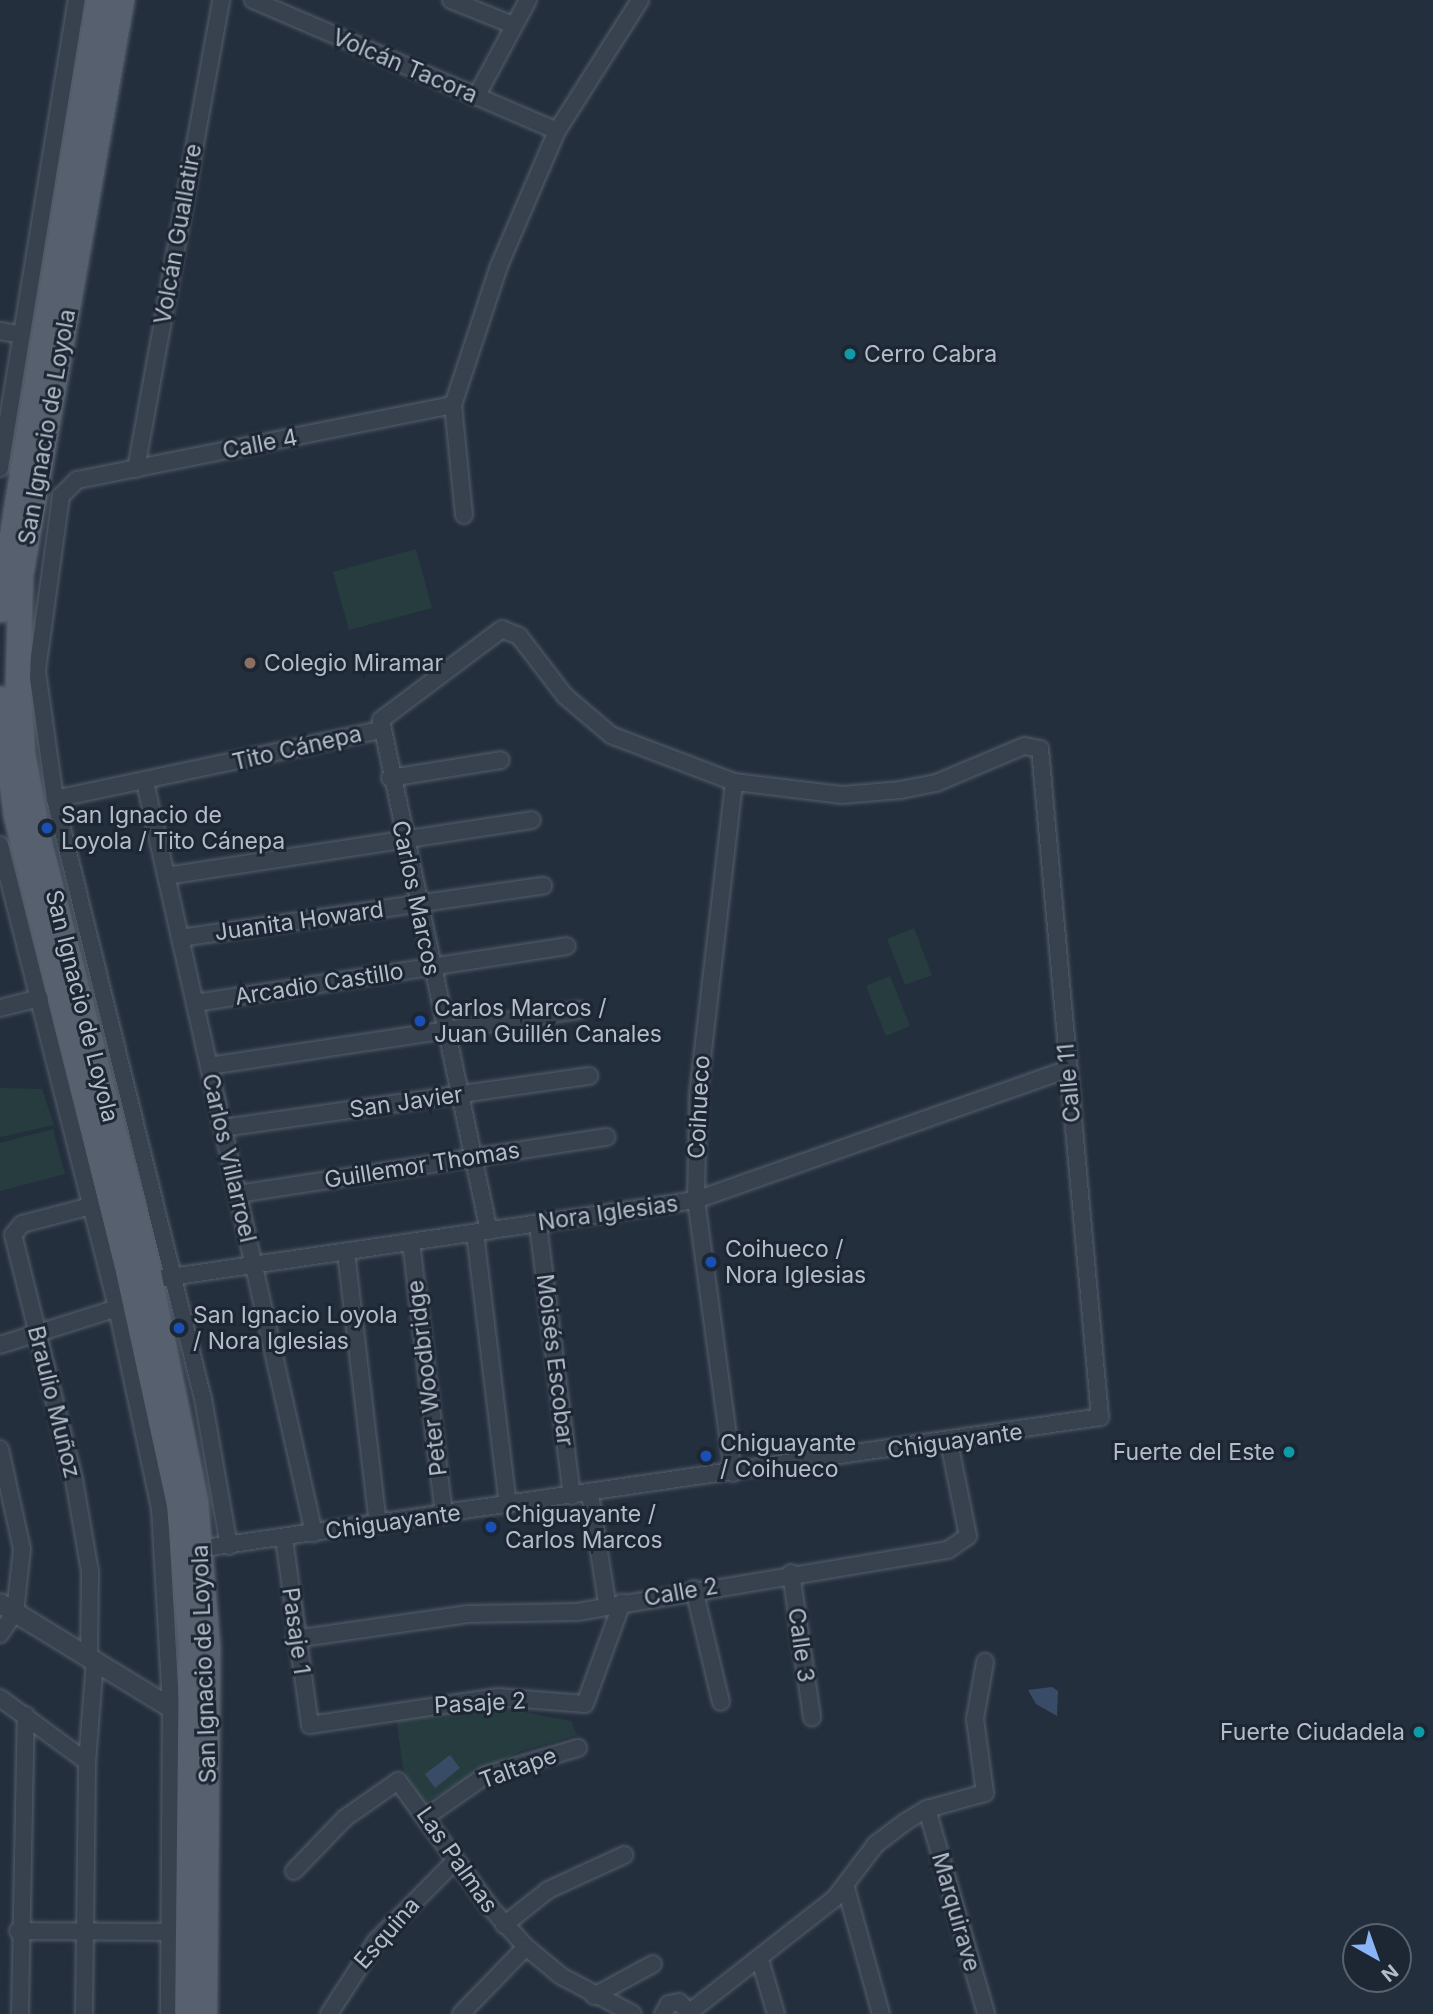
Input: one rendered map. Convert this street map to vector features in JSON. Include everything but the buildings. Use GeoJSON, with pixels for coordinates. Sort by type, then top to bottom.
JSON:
{"type":"FeatureCollection","features":[{"type":"Feature","properties":{"kind":"main road","name":"San Ignacio de Loyola"},"geometry":{"type":"LineString","coordinates":[[99,0],[12,607],[23,754],[40,844],[151,1280],[193,1550],[187,2014]]}},
{"type":"Feature","properties":{"kind":"main road","name":"San Ignacio de Loyola"},"geometry":{"type":"LineString","coordinates":[[12,607],[122,0]]}},
{"type":"Feature","properties":{"kind":"main road","name":"San Ignacio de Loyola"},"geometry":{"type":"LineString","coordinates":[[0,699],[16,815],[151,1280]]}},
{"type":"Feature","properties":{"kind":"main road","name":"San Ignacio de Loyola"},"geometry":{"type":"LineString","coordinates":[[190,1719],[205,2014]]}},
{"type":"Feature","properties":{"kind":"street","name":"San Ignacio de Loyola"},"geometry":{"type":"LineString","coordinates":[[0,468],[76,0]]}},
{"type":"Feature","properties":{"kind":"street","name":"Volcán Guallatire"},"geometry":{"type":"LineString","coordinates":[[136,468],[221,0]]}},
{"type":"Feature","properties":{"kind":"street","name":"Volcán Tacora"},"geometry":{"type":"LineString","coordinates":[[253,0],[556,131]]}},
{"type":"Feature","properties":{"kind":"street"},"geometry":{"type":"LineString","coordinates":[[451,0],[513,25]]}},
{"type":"Feature","properties":{"kind":"street"},"geometry":{"type":"LineString","coordinates":[[476,97],[528,0]]}},
{"type":"Feature","properties":{"kind":"street"},"geometry":{"type":"LineString","coordinates":[[464,514],[453,405],[499,266],[556,131],[640,0]]}},
{"type":"Feature","properties":{"kind":"street"},"geometry":{"type":"LineString","coordinates":[[0,331],[22,335]]}},
{"type":"Feature","properties":{"kind":"street","name":"Calle 4"},"geometry":{"type":"LineString","coordinates":[[67,484],[453,405]]}},
{"type":"Feature","properties":{"kind":"street","name":"San Ignacio de Loyola"},"geometry":{"type":"LineString","coordinates":[[67,484],[12,607],[37,671],[55,799],[151,1280],[206,1411],[229,1546]]}},
{"type":"Feature","properties":{"kind":"street","name":"Tito Cánepa"},"geometry":{"type":"LineString","coordinates":[[55,799],[380,730],[381,720],[502,629],[519,636],[565,696],[611,735],[734,782]]}},
{"type":"Feature","properties":{"kind":"street","name":"Carlos Marcos"},"geometry":{"type":"LineString","coordinates":[[380,730],[473,1157],[508,1505]]}},
{"type":"Feature","properties":{"kind":"street","name":"Calle 11"},"geometry":{"type":"LineString","coordinates":[[734,782],[842,795],[901,790],[936,783],[1024,746],[1040,749],[1100,1417]]}},
{"type":"Feature","properties":{"kind":"street"},"geometry":{"type":"LineString","coordinates":[[390,778],[500,760]]}},
{"type":"Feature","properties":{"kind":"street","name":"Carlos Villarroel"},"geometry":{"type":"LineString","coordinates":[[145,782],[314,1533]]}},
{"type":"Feature","properties":{"kind":"street","name":"Coihueco"},"geometry":{"type":"LineString","coordinates":[[733,1473],[696,1200],[699,1081],[734,782]]}},
{"type":"Feature","properties":{"kind":"street"},"geometry":{"type":"LineString","coordinates":[[166,876],[532,820]]}},
{"type":"Feature","properties":{"kind":"street","name":"San Ignacio de Loyola"},"geometry":{"type":"LineString","coordinates":[[0,845],[117,1308],[160,1509],[190,1719],[168,1932],[169,2014]]}},
{"type":"Feature","properties":{"kind":"street","name":"Juanita Howard"},"geometry":{"type":"LineString","coordinates":[[180,938],[543,886]]}},
{"type":"Feature","properties":{"kind":"street","name":"Arcadio Castillo"},"geometry":{"type":"LineString","coordinates":[[195,1003],[568,946]]}},
{"type":"Feature","properties":{"kind":"street"},"geometry":{"type":"LineString","coordinates":[[0,1008],[40,998]]}},
{"type":"Feature","properties":{"kind":"street"},"geometry":{"type":"LineString","coordinates":[[209,1066],[579,1010]]}},
{"type":"Feature","properties":{"kind":"street","name":"Nora Iglesias"},"geometry":{"type":"LineString","coordinates":[[151,1280],[696,1200],[1068,1069]]}},
{"type":"Feature","properties":{"kind":"street","name":"San Javier"},"geometry":{"type":"LineString","coordinates":[[223,1128],[589,1076]]}},
{"type":"Feature","properties":{"kind":"street","name":"Guillemor Thomas"},"geometry":{"type":"LineString","coordinates":[[237,1194],[607,1137]]}},
{"type":"Feature","properties":{"kind":"street","name":"Braulio Muñoz"},"geometry":{"type":"LineString","coordinates":[[84,2014],[92,1659],[90,1572],[74,1479],[36,1334],[14,1232],[22,1224],[92,1206]]}},
{"type":"Feature","properties":{"kind":"street","name":"Moisés Escobar"},"geometry":{"type":"LineString","coordinates":[[538,1224],[572,1496]]}},
{"type":"Feature","properties":{"kind":"street","name":"Peter Woodbridge"},"geometry":{"type":"LineString","coordinates":[[411,1242],[444,1515]]}},
{"type":"Feature","properties":{"kind":"street"},"geometry":{"type":"LineString","coordinates":[[346,1252],[378,1524]]}},
{"type":"Feature","properties":{"kind":"street"},"geometry":{"type":"LineString","coordinates":[[0,1345],[117,1308]]}},
{"type":"Feature","properties":{"kind":"street","name":"Chiguayante"},"geometry":{"type":"LineString","coordinates":[[193,1550],[949,1442],[1100,1417]]}},
{"type":"Feature","properties":{"kind":"street","name":"Calle 2"},"geometry":{"type":"LineString","coordinates":[[295,1639],[468,1614],[577,1612],[694,1589],[948,1550],[968,1536],[949,1442]]}},
{"type":"Feature","properties":{"kind":"street"},"geometry":{"type":"LineString","coordinates":[[0,1449],[22,1549],[0,1634]]}},
{"type":"Feature","properties":{"kind":"street"},"geometry":{"type":"LineString","coordinates":[[590,1494],[614,1603]]}},
{"type":"Feature","properties":{"kind":"street","name":"Pasaje 1"},"geometry":{"type":"LineString","coordinates":[[284,1538],[295,1639],[310,1725]]}},
{"type":"Feature","properties":{"kind":"street","name":"Calle 3"},"geometry":{"type":"LineString","coordinates":[[791,1573],[811,1717]]}},
{"type":"Feature","properties":{"kind":"street"},"geometry":{"type":"LineString","coordinates":[[694,1589],[721,1702]]}},
{"type":"Feature","properties":{"kind":"street","name":"Pasaje 2"},"geometry":{"type":"LineString","coordinates":[[310,1725],[498,1697],[585,1704],[614,1603]]}},
{"type":"Feature","properties":{"kind":"street"},"geometry":{"type":"LineString","coordinates":[[8,1607],[190,1719]]}},
{"type":"Feature","properties":{"kind":"street"},"geometry":{"type":"LineString","coordinates":[[663,2014],[674,2002],[691,2013],[760,1960],[846,1888],[876,1844],[927,1809],[985,1793],[975,1719],[985,1662]]}},
{"type":"Feature","properties":{"kind":"street"},"geometry":{"type":"LineString","coordinates":[[0,1698],[88,1762]]}},
{"type":"Feature","properties":{"kind":"street"},"geometry":{"type":"LineString","coordinates":[[20,2014],[18,1931],[26,1716]]}},
{"type":"Feature","properties":{"kind":"street","name":"Taltape"},"geometry":{"type":"LineString","coordinates":[[426,1817],[486,1775],[578,1748]]}},
{"type":"Feature","properties":{"kind":"street","name":"Las Palmas"},"geometry":{"type":"LineString","coordinates":[[293,1871],[345,1818],[398,1781],[504,1925],[526,1947],[594,1996],[633,2014]]}},
{"type":"Feature","properties":{"kind":"street","name":"Marquirave"},"geometry":{"type":"LineString","coordinates":[[927,1809],[986,2014]]}},
{"type":"Feature","properties":{"kind":"street"},"geometry":{"type":"LineString","coordinates":[[504,1925],[548,1890],[624,1855]]}},
{"type":"Feature","properties":{"kind":"street","name":"Esquina"},"geometry":{"type":"LineString","coordinates":[[329,2014],[376,1941],[455,1861]]}},
{"type":"Feature","properties":{"kind":"street"},"geometry":{"type":"LineString","coordinates":[[846,1888],[881,2014]]}},
{"type":"Feature","properties":{"kind":"street"},"geometry":{"type":"LineString","coordinates":[[18,1931],[168,1932]]}},
{"type":"Feature","properties":{"kind":"street"},"geometry":{"type":"LineString","coordinates":[[461,2014],[526,1947]]}},
{"type":"Feature","properties":{"kind":"street"},"geometry":{"type":"LineString","coordinates":[[760,1960],[776,2014]]}},
{"type":"Feature","properties":{"kind":"street"},"geometry":{"type":"LineString","coordinates":[[594,1996],[653,1964]]}},
{"type":"Feature","properties":{"kind":"green space"},"geometry":{"type":"Polygon","coordinates":[[[416,549],[432,608],[349,630],[333,572],[416,549]]]}},
{"type":"Feature","properties":{"kind":"green space"},"geometry":{"type":"Polygon","coordinates":[[[914,928],[932,975],[905,985],[887,939],[914,928]]]}},
{"type":"Feature","properties":{"kind":"green space"},"geometry":{"type":"Polygon","coordinates":[[[890,976],[910,1026],[886,1036],[866,986],[890,976]]]}},
{"type":"Feature","properties":{"kind":"green space"},"geometry":{"type":"Polygon","coordinates":[[[0,1088],[42,1089],[54,1125],[0,1137],[0,1088]]]}},
{"type":"Feature","properties":{"kind":"green space"},"geometry":{"type":"Polygon","coordinates":[[[53,1129],[65,1174],[0,1191],[0,1143],[53,1129]]]}},
{"type":"Feature","properties":{"kind":"green space"},"geometry":{"type":"Polygon","coordinates":[[[508,1709],[571,1721],[577,1735],[518,1752],[424,1803],[403,1768],[396,1716],[508,1709]]]}},
{"type":"Feature","properties":{"kind":"water"},"geometry":{"type":"Polygon","coordinates":[[[1052,1687],[1058,1691],[1057,1716],[1036,1704],[1028,1690],[1052,1687]]]}},
{"type":"Feature","properties":{"kind":"water"},"geometry":{"type":"Polygon","coordinates":[[[450,1755],[460,1768],[435,1788],[425,1774],[450,1755]]]}},
{"type":"Feature","properties":{"kind":"place","name":"Cerro Cabra"},"geometry":{"type":"Point","coordinates":[850,354]}},
{"type":"Feature","properties":{"kind":"place","name":"Colegio Miramar"},"geometry":{"type":"Point","coordinates":[250,663]}},
{"type":"Feature","properties":{"kind":"place","name":"San Ignacio de Loyola / Tito Cánepa"},"geometry":{"type":"Point","coordinates":[47,828]}},
{"type":"Feature","properties":{"kind":"place","name":"Carlos Marcos / Juan Guillén Canales"},"geometry":{"type":"Point","coordinates":[420,1021]}},
{"type":"Feature","properties":{"kind":"place","name":"Coihueco / Nora Iglesias"},"geometry":{"type":"Point","coordinates":[711,1262]}},
{"type":"Feature","properties":{"kind":"place","name":"San Ignacio Loyola / Nora Iglesias"},"geometry":{"type":"Point","coordinates":[179,1328]}},
{"type":"Feature","properties":{"kind":"place","name":"Fuerte del Este"},"geometry":{"type":"Point","coordinates":[1289,1452]}},
{"type":"Feature","properties":{"kind":"place","name":"Chiguayante / Coihueco"},"geometry":{"type":"Point","coordinates":[706,1456]}},
{"type":"Feature","properties":{"kind":"place","name":"Chiguayante / Carlos Marcos"},"geometry":{"type":"Point","coordinates":[491,1527]}},
{"type":"Feature","properties":{"kind":"place","name":"Fuerte Ciudadela"},"geometry":{"type":"Point","coordinates":[1419,1732]}}]}
